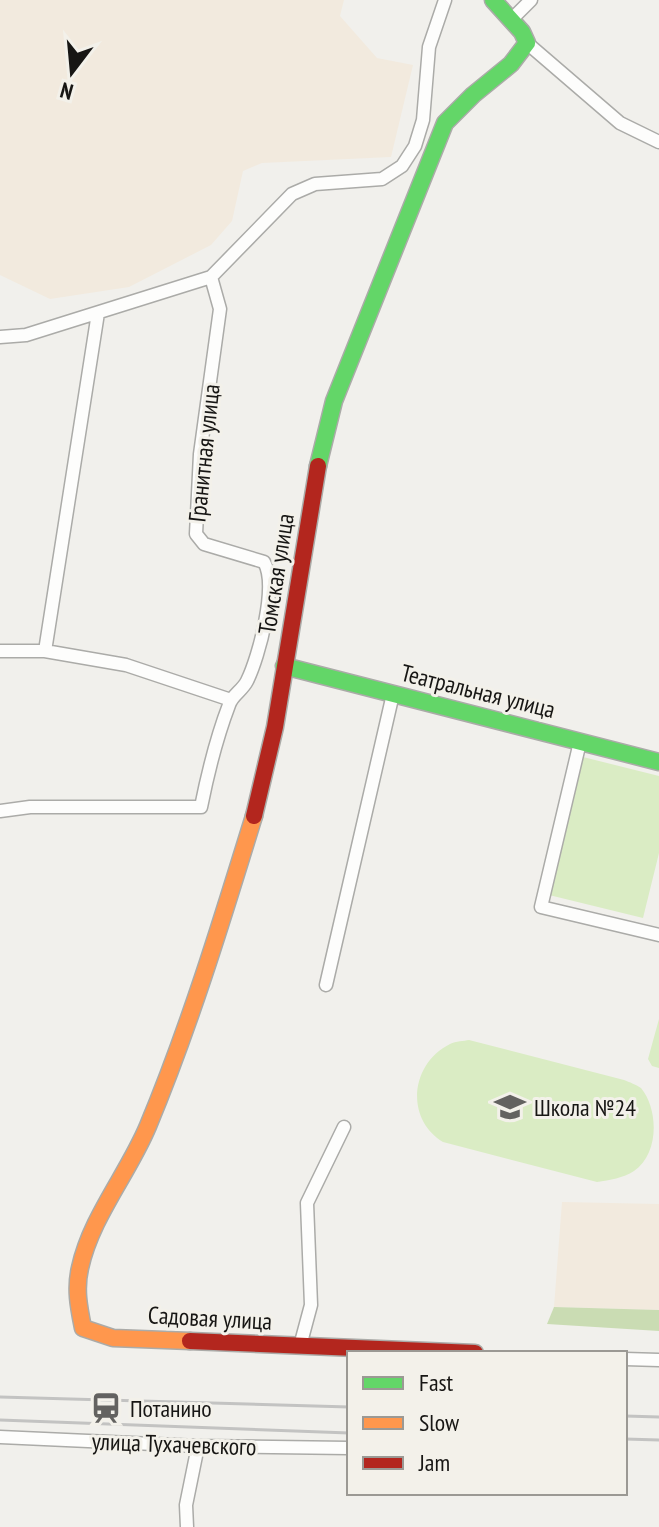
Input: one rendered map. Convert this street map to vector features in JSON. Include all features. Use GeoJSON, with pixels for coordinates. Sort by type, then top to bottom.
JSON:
{"type":"FeatureCollection","features":[{"type":"Feature","properties":{"kind":"street"},"geometry":{"type":"LineString","coordinates":[[0,337],[26,335],[211,277],[292,194],[315,184],[382,179],[402,166],[415,146],[423,120],[429,47],[445,0]]}},
{"type":"Feature","properties":{"kind":"street"},"geometry":{"type":"LineString","coordinates":[[493,0],[527,43],[620,123],[659,142]]}},
{"type":"Feature","properties":{"kind":"street"},"geometry":{"type":"LineString","coordinates":[[511,20],[531,0]]}},
{"type":"Feature","properties":{"kind":"street","name":"Томская улица"},"geometry":{"type":"LineString","coordinates":[[113,1198],[144,1136],[171,1071],[259,802],[322,442],[341,380],[445,123],[465,101],[511,66],[527,43]]}},
{"type":"Feature","properties":{"kind":"street","name":"Гранитная улица"},"geometry":{"type":"LineString","coordinates":[[0,811],[30,807],[201,807],[211,758],[231,700],[245,685],[261,649],[269,590],[268,568],[264,562],[204,544],[196,534],[200,454],[220,309],[211,277]]}},
{"type":"Feature","properties":{"kind":"street"},"geometry":{"type":"LineString","coordinates":[[45,651],[98,313]]}},
{"type":"Feature","properties":{"kind":"street"},"geometry":{"type":"LineString","coordinates":[[0,651],[45,651],[126,665],[231,700]]}},
{"type":"Feature","properties":{"kind":"street","name":"Театральная улица"},"geometry":{"type":"LineString","coordinates":[[284,666],[659,762]]}},
{"type":"Feature","properties":{"kind":"street"},"geometry":{"type":"LineString","coordinates":[[326,985],[393,694]]}},
{"type":"Feature","properties":{"kind":"street"},"geometry":{"type":"LineString","coordinates":[[580,742],[541,907],[659,935]]}},
{"type":"Feature","properties":{"kind":"street"},"geometry":{"type":"LineString","coordinates":[[300,1346],[311,1305],[307,1203],[344,1127]]}},
{"type":"Feature","properties":{"kind":"street","name":"Садовая улица"},"geometry":{"type":"LineString","coordinates":[[113,1198],[86,1246],[79,1271],[77,1298],[83,1328],[113,1338],[425,1351]]}},
{"type":"Feature","properties":{"kind":"street"},"geometry":{"type":"LineString","coordinates":[[627,1359],[659,1360]]}},
{"type":"Feature","properties":{"kind":"street","name":"улица Тухачевского"},"geometry":{"type":"LineString","coordinates":[[0,1437],[198,1446],[347,1448]]}},
{"type":"Feature","properties":{"kind":"street"},"geometry":{"type":"LineString","coordinates":[[187,1527],[186,1505],[198,1446]]}},
{"type":"Feature","properties":{"kind":"shaded area"},"geometry":{"type":"Polygon","coordinates":[[[0,0],[344,0],[340,16],[377,58],[413,65],[391,157],[262,163],[243,171],[232,221],[211,245],[129,287],[50,299],[0,275],[0,0]]]}},
{"type":"Feature","properties":{"kind":"shaded area"},"geometry":{"type":"Polygon","coordinates":[[[562,1202],[659,1204],[659,1310],[554,1307],[562,1202]]]}},
{"type":"Feature","properties":{"kind":"green space"},"geometry":{"type":"Polygon","coordinates":[[[583,757],[659,776],[659,853],[643,918],[549,895],[583,757]]]}},
{"type":"Feature","properties":{"kind":"green space"},"geometry":{"type":"Polygon","coordinates":[[[659,1019],[659,1068],[652,1066],[648,1059],[659,1019]]]}},
{"type":"Feature","properties":{"kind":"green space"},"geometry":{"type":"Polygon","coordinates":[[[469,1040],[624,1080],[641,1088],[651,1108],[654,1131],[648,1154],[642,1163],[625,1175],[597,1182],[443,1142],[422,1120],[417,1092],[420,1078],[437,1053],[452,1043],[469,1040]]]}},
{"type":"Feature","properties":{"kind":"green space"},"geometry":{"type":"Polygon","coordinates":[[[554,1307],[659,1310],[659,1331],[547,1324],[554,1307]]]}},
{"type":"Feature","properties":{"kind":"railway"},"geometry":{"type":"LineString","coordinates":[[0,1397],[347,1407]]}},
{"type":"Feature","properties":{"kind":"railway"},"geometry":{"type":"LineString","coordinates":[[627,1416],[659,1417]]}},
{"type":"Feature","properties":{"kind":"railway"},"geometry":{"type":"LineString","coordinates":[[0,1420],[347,1433]]}},
{"type":"Feature","properties":{"kind":"railway"},"geometry":{"type":"LineString","coordinates":[[627,1439],[659,1440]]}},
{"type":"Feature","properties":{"kind":"traffic: fast"},"geometry":{"type":"LineString","coordinates":[[318,466],[334,401],[445,123],[511,64],[527,43],[522,32],[493,0]]}},
{"type":"Feature","properties":{"kind":"traffic: fast"},"geometry":{"type":"LineString","coordinates":[[284,666],[659,762]]}},
{"type":"Feature","properties":{"kind":"traffic: slow"},"geometry":{"type":"LineString","coordinates":[[190,1341],[113,1338],[83,1328],[78,1298],[79,1276],[92,1231],[140,1144],[178,1050],[254,816]]}},
{"type":"Feature","properties":{"kind":"traffic: jam"},"geometry":{"type":"LineString","coordinates":[[254,816],[275,727],[318,466]]}},
{"type":"Feature","properties":{"kind":"traffic: jam"},"geometry":{"type":"LineString","coordinates":[[190,1341],[428,1351]]}},
{"type":"Feature","properties":{"kind":"place","name":"Школа №24"},"geometry":{"type":"Point","coordinates":[510,1107]}},
{"type":"Feature","properties":{"kind":"place","name":"Потанино"},"geometry":{"type":"Point","coordinates":[106,1408]}}]}
